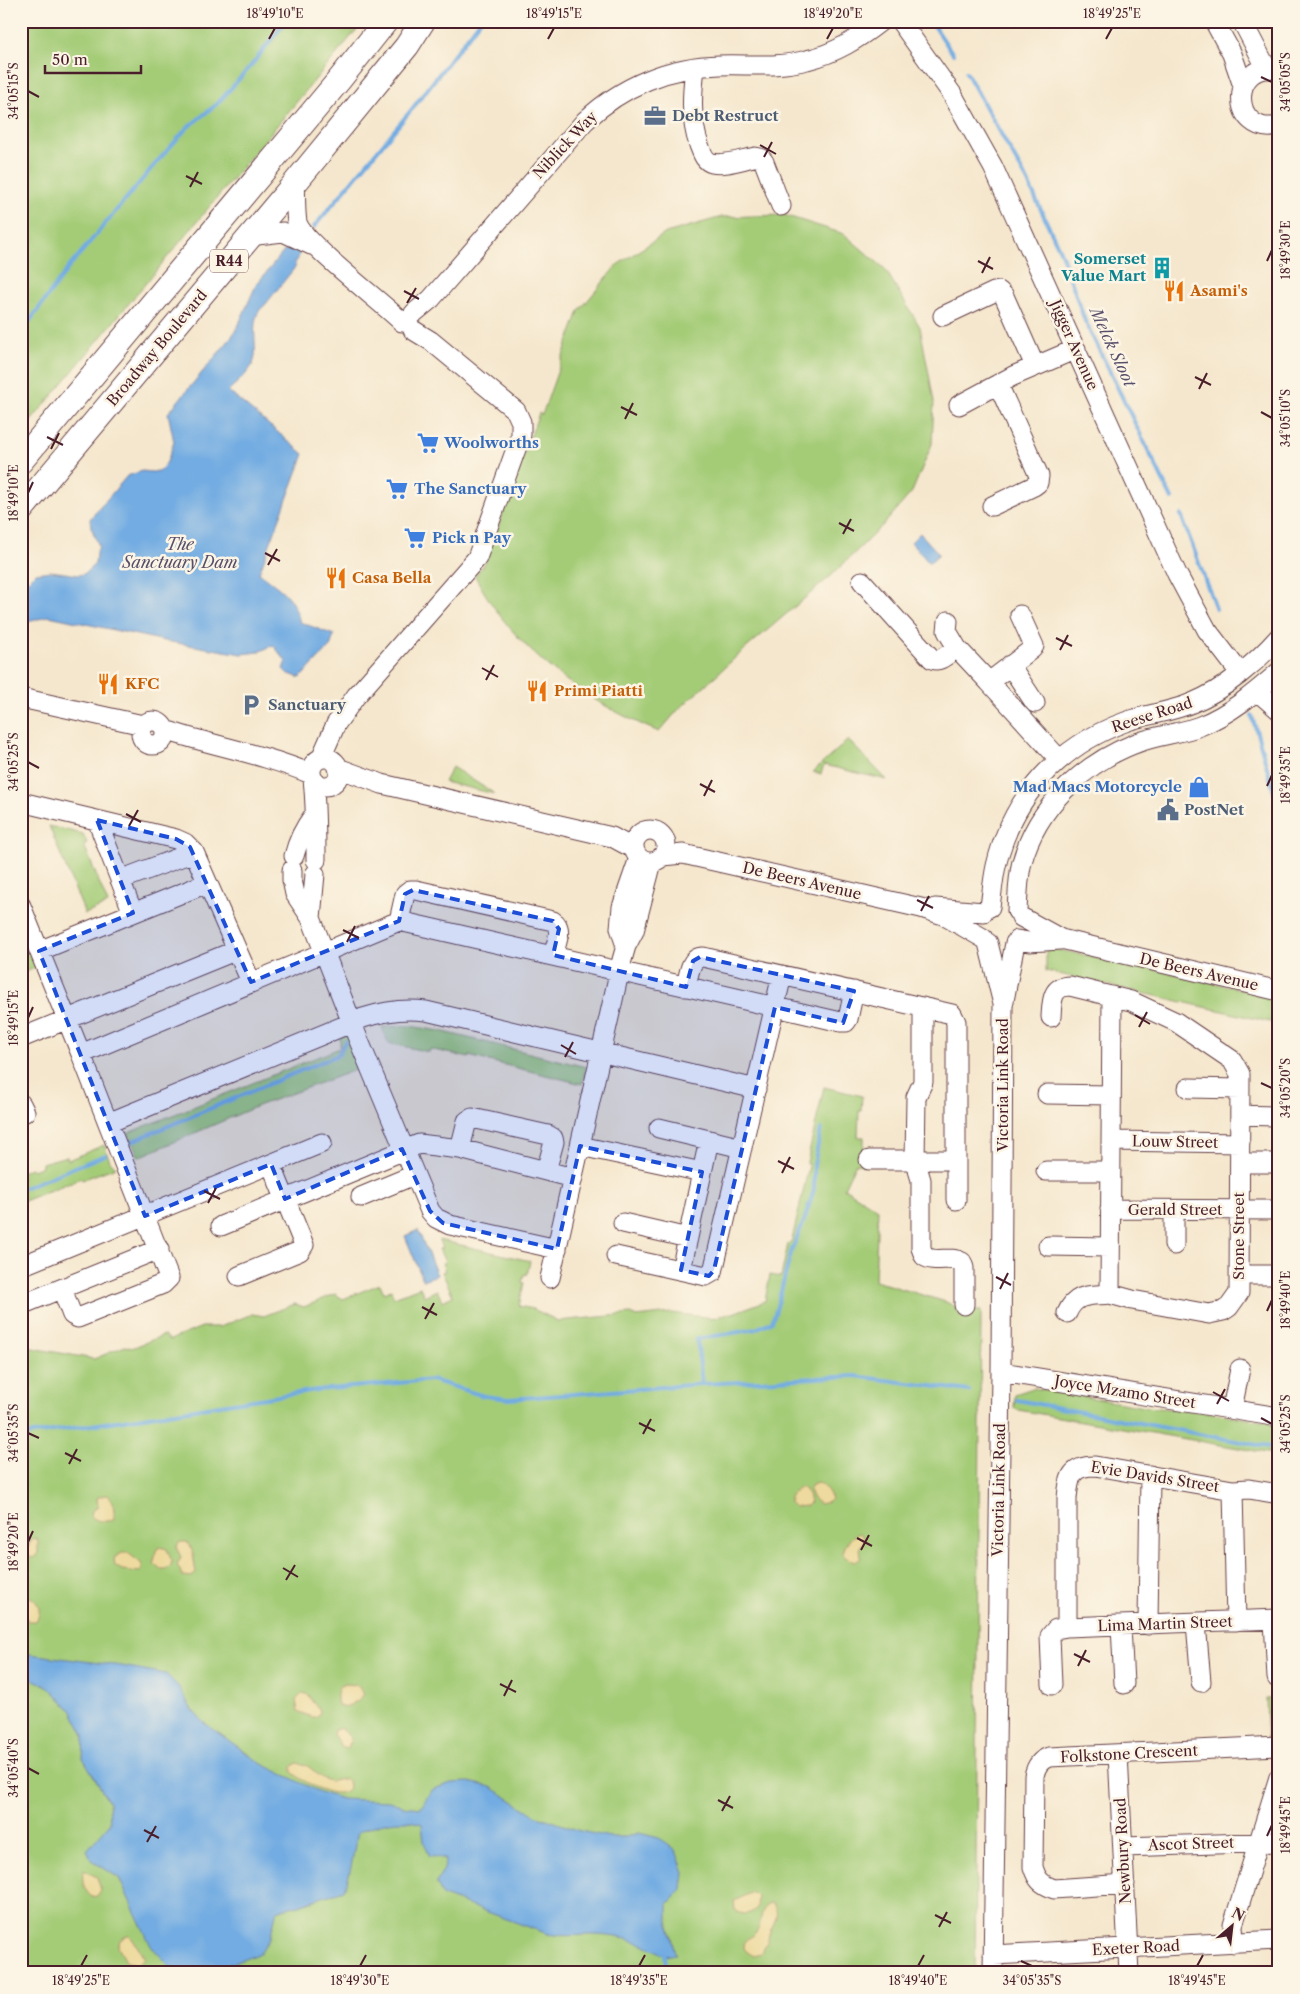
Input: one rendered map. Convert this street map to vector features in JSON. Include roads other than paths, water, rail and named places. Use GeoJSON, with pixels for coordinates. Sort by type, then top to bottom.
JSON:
{"type":"FeatureCollection","features":[{"type":"Feature","properties":{"kind":"main road","name":"R44"},"geometry":{"type":"LineString","coordinates":[[21,461],[340,79],[386,21]]}},
{"type":"Feature","properties":{"kind":"main road","name":"Broadway Boulevard"},"geometry":{"type":"LineString","coordinates":[[21,510],[295,183],[407,46],[423,21]]}},
{"type":"Feature","properties":{"kind":"street","name":"Niblick Way"},"geometry":{"type":"LineString","coordinates":[[413,320],[552,158],[596,111],[608,101],[647,80],[665,73],[695,67],[720,65],[766,66],[806,61],[843,48],[881,21]]}},
{"type":"Feature","properties":{"kind":"street","name":"Jigger Avenue"},"geometry":{"type":"LineString","coordinates":[[900,21],[952,94],[993,167],[1192,605],[1207,630],[1240,673]]}},
{"type":"Feature","properties":{"kind":"street"},"geometry":{"type":"LineString","coordinates":[[1214,21],[1232,54],[1243,86],[1241,102],[1246,115],[1256,124],[1276,131]]}},
{"type":"Feature","properties":{"kind":"street"},"geometry":{"type":"LineString","coordinates":[[1242,21],[1273,69],[1258,71],[1251,75],[1243,86]]}},
{"type":"Feature","properties":{"kind":"street"},"geometry":{"type":"LineString","coordinates":[[695,67],[692,121],[702,154],[708,161],[717,164],[755,157],[762,159],[781,206]]}},
{"type":"Feature","properties":{"kind":"street"},"geometry":{"type":"LineString","coordinates":[[295,183],[298,223],[302,231],[317,248],[385,305],[413,320],[431,341],[516,411],[521,422],[521,435],[477,558],[356,696],[336,724],[315,810],[299,838],[293,863],[292,880],[295,894],[311,918],[403,1150],[430,1211],[443,1223],[557,1249]]}},
{"type":"Feature","properties":{"kind":"street"},"geometry":{"type":"LineString","coordinates":[[249,236],[283,232],[292,234],[317,248]]}},
{"type":"Feature","properties":{"kind":"street"},"geometry":{"type":"LineString","coordinates":[[942,316],[1000,291],[1004,296],[1035,366]]}},
{"type":"Feature","properties":{"kind":"street"},"geometry":{"type":"LineString","coordinates":[[959,405],[998,384],[1076,348]]}},
{"type":"Feature","properties":{"kind":"street"},"geometry":{"type":"LineString","coordinates":[[992,506],[1034,486],[1038,483],[1040,476],[998,384]]}},
{"type":"Feature","properties":{"kind":"street"},"geometry":{"type":"LineString","coordinates":[[862,581],[932,659],[941,659],[957,648]]}},
{"type":"Feature","properties":{"kind":"street"},"geometry":{"type":"LineString","coordinates":[[989,682],[1034,646],[1020,615]]}},
{"type":"Feature","properties":{"kind":"street"},"geometry":{"type":"LineString","coordinates":[[948,621],[947,631],[957,648],[1060,759]]}},
{"type":"Feature","properties":{"kind":"street","name":"Reese Road"},"geometry":{"type":"LineString","coordinates":[[987,909],[996,865],[1011,822],[1044,773],[1088,739],[1125,722],[1190,704],[1219,690],[1262,655],[1279,637]]}},
{"type":"Feature","properties":{"kind":"street"},"geometry":{"type":"LineString","coordinates":[[1010,665],[1035,704]]}},
{"type":"Feature","properties":{"kind":"street","name":"Reese Road"},"geometry":{"type":"LineString","coordinates":[[1019,914],[1022,862],[1032,837],[1050,806],[1083,772],[1104,758],[1135,743],[1200,726],[1233,708],[1279,672]]}},
{"type":"Feature","properties":{"kind":"street"},"geometry":{"type":"LineString","coordinates":[[1257,691],[1279,710]]}},
{"type":"Feature","properties":{"kind":"street"},"geometry":{"type":"LineString","coordinates":[[21,698],[143,732]]}},
{"type":"Feature","properties":{"kind":"street"},"geometry":{"type":"LineString","coordinates":[[21,712],[64,716],[143,732]]}},
{"type":"Feature","properties":{"kind":"street","name":"De Beers Avenue"},"geometry":{"type":"LineString","coordinates":[[143,732],[150,745],[163,736],[203,743],[612,837],[648,850],[683,854],[921,908],[943,915],[985,941]]}},
{"type":"Feature","properties":{"kind":"street"},"geometry":{"type":"LineString","coordinates":[[21,802],[181,840],[194,852],[251,982]]}},
{"type":"Feature","properties":{"kind":"street"},"geometry":{"type":"LineString","coordinates":[[311,918],[317,829],[315,810]]}},
{"type":"Feature","properties":{"kind":"street"},"geometry":{"type":"LineString","coordinates":[[98,820],[132,913]]}},
{"type":"Feature","properties":{"kind":"street"},"geometry":{"type":"LineString","coordinates":[[550,1278],[626,946],[620,928],[622,907],[638,884],[648,850]]}},
{"type":"Feature","properties":{"kind":"street"},"geometry":{"type":"LineString","coordinates":[[120,880],[194,852]]}},
{"type":"Feature","properties":{"kind":"street"},"geometry":{"type":"LineString","coordinates":[[39,950],[207,882]]}},
{"type":"Feature","properties":{"kind":"street"},"geometry":{"type":"LineString","coordinates":[[399,921],[407,892],[413,890],[425,892],[553,921],[557,924],[559,930],[553,955]]}},
{"type":"Feature","properties":{"kind":"street"},"geometry":{"type":"LineString","coordinates":[[1004,904],[1019,914],[1022,931],[1016,942],[1001,948],[985,941],[979,924],[987,909],[1004,904]]}},
{"type":"Feature","properties":{"kind":"street"},"geometry":{"type":"LineString","coordinates":[[21,906],[169,1276],[168,1280],[163,1284],[78,1318],[72,1315],[62,1289]]}},
{"type":"Feature","properties":{"kind":"street","name":"De Beers Avenue"},"geometry":{"type":"LineString","coordinates":[[921,908],[987,909]]}},
{"type":"Feature","properties":{"kind":"street","name":"De Beers Avenue"},"geometry":{"type":"LineString","coordinates":[[1019,914],[1061,939],[1279,991]]}},
{"type":"Feature","properties":{"kind":"street"},"geometry":{"type":"LineString","coordinates":[[80,1054],[399,921],[843,1022],[848,1019],[854,991]]}},
{"type":"Feature","properties":{"kind":"street","name":"De Beers Avenue"},"geometry":{"type":"LineString","coordinates":[[1016,942],[1061,939]]}},
{"type":"Feature","properties":{"kind":"street","name":"Victoria Link Road"},"geometry":{"type":"LineString","coordinates":[[985,941],[1003,1006]]}},
{"type":"Feature","properties":{"kind":"street","name":"Victoria Link Road"},"geometry":{"type":"LineString","coordinates":[[993,1964],[1001,1372],[1003,1006],[1016,942]]}},
{"type":"Feature","properties":{"kind":"street"},"geometry":{"type":"LineString","coordinates":[[21,1038],[237,950]]}},
{"type":"Feature","properties":{"kind":"street"},"geometry":{"type":"LineString","coordinates":[[686,987],[693,962],[700,957],[949,1013],[956,1019],[956,1200]]}},
{"type":"Feature","properties":{"kind":"street"},"geometry":{"type":"LineString","coordinates":[[616,1256],[706,1276],[714,1272],[782,975]]}},
{"type":"Feature","properties":{"kind":"street","name":"Stone Street"},"geometry":{"type":"LineString","coordinates":[[1051,1016],[1054,994],[1062,987],[1070,986],[1131,1001],[1194,1033],[1236,1064],[1240,1074],[1240,1210],[1237,1298],[1229,1307],[1209,1314],[1132,1300],[1110,1294]]}},
{"type":"Feature","properties":{"kind":"street"},"geometry":{"type":"LineString","coordinates":[[1067,1313],[1071,1304],[1079,1298],[1110,1294],[1112,996]]}},
{"type":"Feature","properties":{"kind":"street"},"geometry":{"type":"LineString","coordinates":[[924,1007],[923,1082],[916,1097],[916,1160],[921,1180],[922,1252],[924,1256],[931,1260],[956,1259],[962,1262],[964,1268],[964,1305]]}},
{"type":"Feature","properties":{"kind":"street"},"geometry":{"type":"LineString","coordinates":[[108,1123],[352,1023],[391,1010],[414,1010],[756,1089]]}},
{"type":"Feature","properties":{"kind":"street"},"geometry":{"type":"LineString","coordinates":[[1188,1088],[1240,1089]]}},
{"type":"Feature","properties":{"kind":"street"},"geometry":{"type":"LineString","coordinates":[[1047,1094],[1110,1096]]}},
{"type":"Feature","properties":{"kind":"street"},"geometry":{"type":"LineString","coordinates":[[21,1104],[25,1112],[21,1114]]}},
{"type":"Feature","properties":{"kind":"street"},"geometry":{"type":"LineString","coordinates":[[1240,1115],[1274,1116]]}},
{"type":"Feature","properties":{"kind":"street"},"geometry":{"type":"LineString","coordinates":[[460,1150],[467,1121],[472,1118],[548,1135],[553,1138],[554,1142],[546,1171]]}},
{"type":"Feature","properties":{"kind":"street"},"geometry":{"type":"LineString","coordinates":[[658,1128],[742,1148]]}},
{"type":"Feature","properties":{"kind":"street"},"geometry":{"type":"LineString","coordinates":[[681,1270],[709,1140]]}},
{"type":"Feature","properties":{"kind":"street","name":"Louw Street"},"geometry":{"type":"LineString","coordinates":[[1111,1141],[1240,1142]]}},
{"type":"Feature","properties":{"kind":"street"},"geometry":{"type":"LineString","coordinates":[[21,1266],[322,1143]]}},
{"type":"Feature","properties":{"kind":"street"},"geometry":{"type":"LineString","coordinates":[[221,1226],[419,1144],[460,1150],[573,1178]]}},
{"type":"Feature","properties":{"kind":"street"},"geometry":{"type":"LineString","coordinates":[[580,1146],[702,1172]]}},
{"type":"Feature","properties":{"kind":"street"},"geometry":{"type":"LineString","coordinates":[[870,1160],[956,1160]]}},
{"type":"Feature","properties":{"kind":"street"},"geometry":{"type":"LineString","coordinates":[[1240,1162],[1276,1162]]}},
{"type":"Feature","properties":{"kind":"street"},"geometry":{"type":"LineString","coordinates":[[239,1276],[300,1251],[304,1244],[271,1164]]}},
{"type":"Feature","properties":{"kind":"street"},"geometry":{"type":"LineString","coordinates":[[1046,1171],[1110,1171]]}},
{"type":"Feature","properties":{"kind":"street"},"geometry":{"type":"LineString","coordinates":[[361,1197],[414,1175]]}},
{"type":"Feature","properties":{"kind":"street","name":"Gerald Street"},"geometry":{"type":"LineString","coordinates":[[1110,1209],[1279,1210]]}},
{"type":"Feature","properties":{"kind":"street"},"geometry":{"type":"LineString","coordinates":[[1174,1210],[1174,1245]]}},
{"type":"Feature","properties":{"kind":"street"},"geometry":{"type":"LineString","coordinates":[[623,1223],[688,1238]]}},
{"type":"Feature","properties":{"kind":"street"},"geometry":{"type":"LineString","coordinates":[[1048,1246],[1109,1247]]}},
{"type":"Feature","properties":{"kind":"street"},"geometry":{"type":"LineString","coordinates":[[21,1305],[159,1249]]}},
{"type":"Feature","properties":{"kind":"street"},"geometry":{"type":"LineString","coordinates":[[1239,1275],[1279,1275]]}},
{"type":"Feature","properties":{"kind":"street"},"geometry":{"type":"LineString","coordinates":[[1232,1409],[1240,1369]]}},
{"type":"Feature","properties":{"kind":"street","name":"Joyce Mzamo Street"},"geometry":{"type":"LineString","coordinates":[[1001,1372],[1279,1417]]}},
{"type":"Feature","properties":{"kind":"street","name":"Evie Davids Street"},"geometry":{"type":"LineString","coordinates":[[1060,1629],[1068,1480],[1075,1470],[1083,1466],[1150,1475],[1233,1490],[1236,1621]]}},
{"type":"Feature","properties":{"kind":"street"},"geometry":{"type":"LineString","coordinates":[[1148,1625],[1150,1475]]}},
{"type":"Feature","properties":{"kind":"street"},"geometry":{"type":"LineString","coordinates":[[1233,1490],[1249,1489],[1279,1494]]}},
{"type":"Feature","properties":{"kind":"street"},"geometry":{"type":"LineString","coordinates":[[1276,1620],[1277,1678]]}},
{"type":"Feature","properties":{"kind":"street","name":"Lima Martin Street"},"geometry":{"type":"LineString","coordinates":[[1060,1629],[1276,1620]]}},
{"type":"Feature","properties":{"kind":"street"},"geometry":{"type":"LineString","coordinates":[[1196,1623],[1201,1682]]}},
{"type":"Feature","properties":{"kind":"street"},"geometry":{"type":"LineString","coordinates":[[1121,1626],[1124,1684]]}},
{"type":"Feature","properties":{"kind":"street"},"geometry":{"type":"LineString","coordinates":[[1052,1685],[1050,1646],[1060,1629]]}},
{"type":"Feature","properties":{"kind":"street","name":"Folkstone Crescent"},"geometry":{"type":"LineString","coordinates":[[1124,1884],[1054,1889],[1044,1885],[1037,1879],[1033,1866],[1034,1776],[1037,1766],[1044,1759],[1279,1746]]}},
{"type":"Feature","properties":{"kind":"street","name":"Newbury Road"},"geometry":{"type":"LineString","coordinates":[[1118,1754],[1129,1973]]}},
{"type":"Feature","properties":{"kind":"street"},"geometry":{"type":"LineString","coordinates":[[1234,1943],[1233,1925],[1279,1777]]}},
{"type":"Feature","properties":{"kind":"street","name":"Ascot Street"},"geometry":{"type":"LineString","coordinates":[[1123,1847],[1279,1842]]}},
{"type":"Feature","properties":{"kind":"street","name":"Exeter Road"},"geometry":{"type":"LineString","coordinates":[[993,1964],[1128,1948],[1279,1940]]}},
{"type":"Feature","properties":{"kind":"water","name":"The Sanctuary Dam"},"geometry":{"type":"Polygon","coordinates":[[[292,247],[299,253],[298,259],[294,264],[296,266],[256,317],[254,361],[246,373],[228,391],[304,454],[259,573],[285,593],[297,612],[300,622],[334,635],[330,647],[300,678],[287,673],[283,669],[286,661],[273,645],[259,652],[242,654],[165,641],[49,616],[21,624],[21,587],[35,573],[51,571],[78,575],[84,574],[95,564],[99,546],[91,527],[90,519],[127,476],[142,471],[153,472],[161,470],[167,462],[174,442],[168,413],[231,338],[256,285],[285,250],[292,247]]]}},
{"type":"Feature","properties":{"kind":"water"},"geometry":{"type":"Polygon","coordinates":[[[920,533],[939,554],[929,563],[911,542],[920,533]]]}},
{"type":"Feature","properties":{"kind":"water"},"geometry":{"type":"Polygon","coordinates":[[[418,1230],[437,1275],[423,1280],[405,1236],[418,1230]]]}},
{"type":"Feature","properties":{"kind":"water"},"geometry":{"type":"Polygon","coordinates":[[[29,1654],[122,1666],[166,1674],[179,1687],[192,1710],[203,1722],[262,1764],[320,1792],[342,1799],[389,1801],[403,1806],[421,1808],[431,1790],[451,1783],[469,1782],[491,1787],[535,1815],[580,1831],[610,1837],[626,1837],[639,1833],[659,1838],[676,1851],[684,1872],[682,1889],[668,1904],[668,1921],[676,1954],[665,1956],[648,1946],[610,1936],[548,1934],[443,1896],[436,1883],[444,1869],[445,1859],[429,1855],[424,1842],[422,1824],[398,1821],[374,1826],[358,1832],[351,1868],[344,1890],[296,1906],[277,1910],[270,1938],[259,1954],[205,1973],[176,1973],[151,1946],[119,1878],[91,1860],[87,1850],[110,1823],[109,1802],[83,1758],[84,1735],[71,1710],[49,1687],[21,1674],[21,1659],[26,1660],[29,1654]]]}},
{"type":"Feature","properties":{"kind":"waterway"},"geometry":{"type":"LineString","coordinates":[[21,333],[69,267],[156,163],[187,128],[217,104],[250,67],[286,21]]}},
{"type":"Feature","properties":{"kind":"waterway"},"geometry":{"type":"LineString","coordinates":[[314,227],[412,109],[480,21]]}},
{"type":"Feature","properties":{"kind":"waterway","name":"Melck Sloot"},"geometry":{"type":"LineString","coordinates":[[931,21],[953,54]]}},
{"type":"Feature","properties":{"kind":"waterway","name":"Melck Sloot"},"geometry":{"type":"LineString","coordinates":[[966,72],[1027,180],[1062,255],[1085,321],[1172,499]]}},
{"type":"Feature","properties":{"kind":"waterway","name":"Melck Sloot"},"geometry":{"type":"LineString","coordinates":[[1181,515],[1216,609]]}},
{"type":"Feature","properties":{"kind":"waterway","name":"Melck Sloot"},"geometry":{"type":"LineString","coordinates":[[1252,716],[1279,808]]}},
{"type":"Feature","properties":{"kind":"waterway"},"geometry":{"type":"LineString","coordinates":[[123,1145],[338,1055],[345,1042]]}},
{"type":"Feature","properties":{"kind":"waterway"},"geometry":{"type":"LineString","coordinates":[[702,1384],[697,1339],[756,1329],[772,1321],[792,1249],[804,1221],[814,1189],[814,1165],[821,1129]]}},
{"type":"Feature","properties":{"kind":"waterway"},"geometry":{"type":"LineString","coordinates":[[21,1189],[105,1155]]}},
{"type":"Feature","properties":{"kind":"waterway"},"geometry":{"type":"LineString","coordinates":[[21,1436],[317,1390],[432,1380],[484,1396],[509,1399],[702,1384],[855,1376],[969,1391]]}},
{"type":"Feature","properties":{"kind":"waterway"},"geometry":{"type":"LineString","coordinates":[[1017,1400],[1279,1449]]}},
{"type":"Feature","properties":{"kind":"waterway","name":"Melck Sloot"},"geometry":{"type":"LineString","coordinates":[[665,1956],[667,1973]]}},
{"type":"Feature","properties":{"kind":"place","name":"Debt Restruct"},"geometry":{"type":"Point","coordinates":[655,116]}},
{"type":"Feature","properties":{"kind":"place","name":"Somerset Value Mart"},"geometry":{"type":"Point","coordinates":[1162,268]}},
{"type":"Feature","properties":{"kind":"place","name":"Asami's"},"geometry":{"type":"Point","coordinates":[1174,291]}},
{"type":"Feature","properties":{"kind":"place","name":"Woolworths"},"geometry":{"type":"Point","coordinates":[428,443]}},
{"type":"Feature","properties":{"kind":"place","name":"The Sanctuary"},"geometry":{"type":"Point","coordinates":[397,489]}},
{"type":"Feature","properties":{"kind":"place","name":"Pick n Pay"},"geometry":{"type":"Point","coordinates":[415,538]}},
{"type":"Feature","properties":{"kind":"place","name":"Casa Bella"},"geometry":{"type":"Point","coordinates":[336,578]}},
{"type":"Feature","properties":{"kind":"place","name":"KFC"},"geometry":{"type":"Point","coordinates":[108,684]}},
{"type":"Feature","properties":{"kind":"place","name":"Primi Piatti"},"geometry":{"type":"Point","coordinates":[537,691]}},
{"type":"Feature","properties":{"kind":"place","name":"Sanctuary"},"geometry":{"type":"Point","coordinates":[251,705]}},
{"type":"Feature","properties":{"kind":"place","name":"Mad Macs Motorcycle"},"geometry":{"type":"Point","coordinates":[1199,787]}},
{"type":"Feature","properties":{"kind":"place","name":"PostNet"},"geometry":{"type":"Point","coordinates":[1168,810]}}]}
